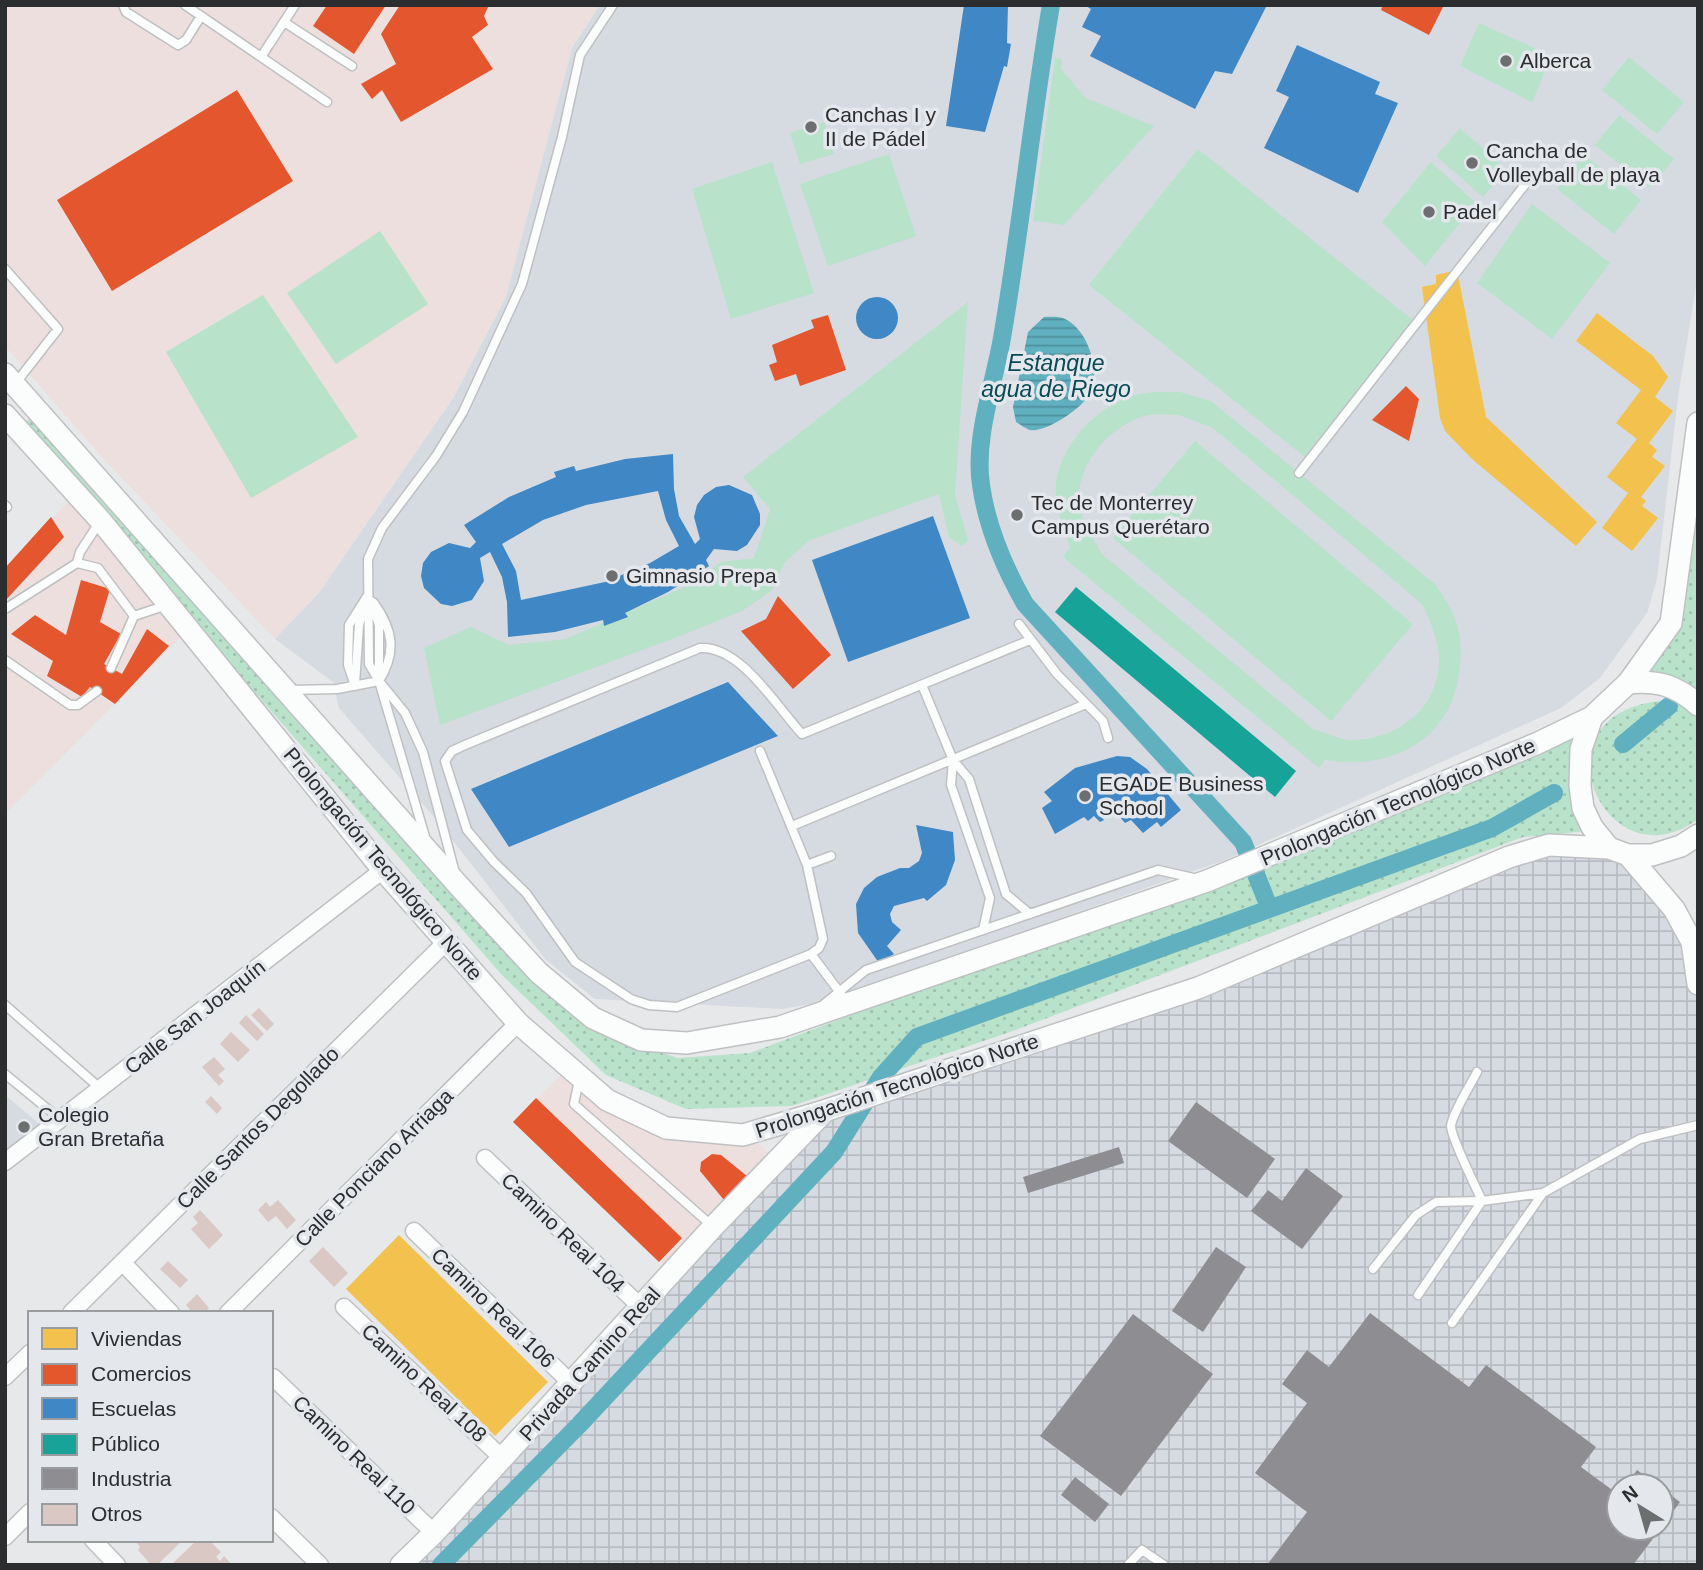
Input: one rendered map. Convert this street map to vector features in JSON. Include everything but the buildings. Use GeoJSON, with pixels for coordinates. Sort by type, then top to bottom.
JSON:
{"type":"FeatureCollection","features":[{"type":"Feature","properties":{"kind":"main road","name":"Prolongación Tecnológico Norte"},"geometry":{"type":"LineString","coordinates":[[13,387],[459,886],[540,972],[593,1018],[641,1040],[688,1043],[762,1032],[808,1017],[844,997],[1207,881],[1538,743],[1592,717]]}},
{"type":"Feature","properties":{"kind":"main road","name":"Prolongación Tecnológico Norte"},"geometry":{"type":"LineString","coordinates":[[6,417],[101,521],[383,870],[518,1023],[607,1100],[666,1128],[743,1135],[824,1111],[1198,988],[1509,857],[1549,845],[1651,855],[1681,846],[1698,835]]}},
{"type":"Feature","properties":{"kind":"main road"},"geometry":{"type":"LineString","coordinates":[[1698,423],[1671,623],[1628,682],[1592,717],[1581,749],[1583,808],[1592,827],[1674,909],[1692,943],[1698,985]]}},
{"type":"Feature","properties":{"kind":"main road"},"geometry":{"type":"LineString","coordinates":[[1628,682],[1666,684],[1685,693],[1698,705]]}},
{"type":"Feature","properties":{"kind":"main road","name":"Privada Camino Real"},"geometry":{"type":"LineString","coordinates":[[401,1565],[503,1459],[713,1227],[824,1111]]}},
{"type":"Feature","properties":{"kind":"main road"},"geometry":{"type":"LineString","coordinates":[[743,1135],[761,1146],[777,1161]]}},
{"type":"Feature","properties":{"kind":"street","name":"Calle San Joaquín"},"geometry":{"type":"LineString","coordinates":[[5,1162],[383,870]]}},
{"type":"Feature","properties":{"kind":"street","name":"Calle Santos Degollado"},"geometry":{"type":"LineString","coordinates":[[73,1311],[445,943]]}},
{"type":"Feature","properties":{"kind":"street","name":"Calle Ponciano Arriaga"},"geometry":{"type":"LineString","coordinates":[[230,1311],[518,1023]]}},
{"type":"Feature","properties":{"kind":"street","name":"Camino Real 104"},"geometry":{"type":"LineString","coordinates":[[485,1158],[641,1307]]}},
{"type":"Feature","properties":{"kind":"street","name":"Camino Real 106"},"geometry":{"type":"LineString","coordinates":[[414,1231],[572,1384]]}},
{"type":"Feature","properties":{"kind":"street"},"geometry":{"type":"LineString","coordinates":[[123,1263],[169,1311]]}},
{"type":"Feature","properties":{"kind":"street","name":"Camino Real 108"},"geometry":{"type":"LineString","coordinates":[[344,1307],[503,1459]]}},
{"type":"Feature","properties":{"kind":"street"},"geometry":{"type":"LineString","coordinates":[[5,1377],[28,1355]]}},
{"type":"Feature","properties":{"kind":"street","name":"Camino Real 110"},"geometry":{"type":"LineString","coordinates":[[273,1377],[434,1533]]}},
{"type":"Feature","properties":{"kind":"street"},"geometry":{"type":"LineString","coordinates":[[5,1536],[28,1514]]}},
{"type":"Feature","properties":{"kind":"street"},"geometry":{"type":"LineString","coordinates":[[273,1519],[320,1565]]}},
{"type":"Feature","properties":{"kind":"street"},"geometry":{"type":"LineString","coordinates":[[95,1542],[117,1565]]}},
{"type":"Feature","properties":{"kind":"lane"},"geometry":{"type":"LineString","coordinates":[[123,5],[126,12],[178,45],[186,40],[201,16]]}},
{"type":"Feature","properties":{"kind":"lane"},"geometry":{"type":"LineString","coordinates":[[185,5],[327,102]]}},
{"type":"Feature","properties":{"kind":"lane"},"geometry":{"type":"LineString","coordinates":[[261,57],[295,5]]}},
{"type":"Feature","properties":{"kind":"lane"},"geometry":{"type":"LineString","coordinates":[[459,886],[424,752],[405,713],[369,664],[368,559],[382,528],[436,456],[463,412],[522,284],[562,137],[580,55],[613,5]]}},
{"type":"Feature","properties":{"kind":"lane"},"geometry":{"type":"LineString","coordinates":[[284,22],[352,66]]}},
{"type":"Feature","properties":{"kind":"lane"},"geometry":{"type":"LineString","coordinates":[[1299,474],[1531,177]]}},
{"type":"Feature","properties":{"kind":"lane"},"geometry":{"type":"LineString","coordinates":[[5,268],[58,329],[13,387],[6,417]]}},
{"type":"Feature","properties":{"kind":"lane"},"geometry":{"type":"LineString","coordinates":[[5,609],[77,563],[80,552],[101,521]]}},
{"type":"Feature","properties":{"kind":"lane"},"geometry":{"type":"LineString","coordinates":[[77,563],[98,568],[134,616]]}},
{"type":"Feature","properties":{"kind":"lane"},"geometry":{"type":"LineString","coordinates":[[368,594],[389,625],[389,664],[379,681],[430,853]]}},
{"type":"Feature","properties":{"kind":"lane"},"geometry":{"type":"LineString","coordinates":[[355,686],[348,665],[349,625],[368,594]]}},
{"type":"Feature","properties":{"kind":"lane"},"geometry":{"type":"LineString","coordinates":[[111,668],[134,616],[169,604]]}},
{"type":"Feature","properties":{"kind":"lane"},"geometry":{"type":"LineString","coordinates":[[1019,624],[1030,640],[1103,721],[1108,738]]}},
{"type":"Feature","properties":{"kind":"lane"},"geometry":{"type":"LineString","coordinates":[[760,751],[807,865],[823,939],[819,948],[811,954],[677,1007],[649,1005],[631,999],[575,962],[526,893],[494,862],[467,830],[445,761],[452,751],[465,745],[700,648],[721,650],[744,667],[802,734],[1030,640]]}},
{"type":"Feature","properties":{"kind":"lane"},"geometry":{"type":"LineString","coordinates":[[5,660],[70,705],[78,705],[97,691]]}},
{"type":"Feature","properties":{"kind":"lane"},"geometry":{"type":"LineString","coordinates":[[286,690],[355,686],[379,681]]}},
{"type":"Feature","properties":{"kind":"lane"},"geometry":{"type":"LineString","coordinates":[[922,685],[953,760],[969,779],[1006,894],[1030,914]]}},
{"type":"Feature","properties":{"kind":"lane"},"geometry":{"type":"LineString","coordinates":[[792,826],[1086,704]]}},
{"type":"Feature","properties":{"kind":"lane"},"geometry":{"type":"LineString","coordinates":[[953,760],[951,785],[990,898],[983,930]]}},
{"type":"Feature","properties":{"kind":"lane"},"geometry":{"type":"LineString","coordinates":[[807,865],[831,856]]}},
{"type":"Feature","properties":{"kind":"lane"},"geometry":{"type":"LineString","coordinates":[[811,954],[844,997],[866,970],[1158,870],[1207,881]]}},
{"type":"Feature","properties":{"kind":"lane"},"geometry":{"type":"LineString","coordinates":[[5,1005],[101,1089]]}},
{"type":"Feature","properties":{"kind":"lane"},"geometry":{"type":"LineString","coordinates":[[1477,1072],[1451,1124],[1454,1139],[1465,1157],[1482,1201]]}},
{"type":"Feature","properties":{"kind":"lane"},"geometry":{"type":"LineString","coordinates":[[5,1074],[61,1121]]}},
{"type":"Feature","properties":{"kind":"lane"},"geometry":{"type":"LineString","coordinates":[[580,1077],[574,1104],[713,1227]]}},
{"type":"Feature","properties":{"kind":"lane"},"geometry":{"type":"LineString","coordinates":[[1373,1269],[1426,1207],[1436,1202],[1482,1201],[1543,1193],[1640,1139],[1698,1125]]}},
{"type":"Feature","properties":{"kind":"lane"},"geometry":{"type":"LineString","coordinates":[[1452,1323],[1543,1193]]}},
{"type":"Feature","properties":{"kind":"lane"},"geometry":{"type":"LineString","coordinates":[[1418,1295],[1482,1201]]}},
{"type":"Feature","properties":{"kind":"lane"},"geometry":{"type":"LineString","coordinates":[[1128,1565],[1142,1550],[1164,1565]]}},
{"type":"Feature","properties":{"kind":"shaded area"},"geometry":{"type":"Polygon","coordinates":[[[5,5],[600,5],[572,48],[506,297],[454,397],[319,593],[275,639],[102,457],[5,346],[5,5]]]}},
{"type":"Feature","properties":{"kind":"shaded area","name":"Tec de Monterrey Campus Querétaro"},"geometry":{"type":"Polygon","coordinates":[[[600,5],[1698,5],[1698,274],[1678,397],[1657,579],[1647,613],[1600,678],[1561,708],[1225,860],[822,1002],[782,1009],[595,999],[546,960],[440,824],[339,708],[333,682],[275,639],[319,593],[454,397],[506,297],[572,48],[600,5]]]}},
{"type":"Feature","properties":{"kind":"shaded area"},"geometry":{"type":"Polygon","coordinates":[[[77,493],[190,628],[5,814],[5,567],[77,493]]]}},
{"type":"Feature","properties":{"kind":"shaded area"},"geometry":{"type":"Polygon","coordinates":[[[1609,848],[1674,909],[1698,984],[1698,1565],[401,1565],[824,1111],[1198,988],[1509,857],[1609,848]]]}},
{"type":"Feature","properties":{"kind":"shaded area"},"geometry":{"type":"Polygon","coordinates":[[[568,1068],[666,1128],[743,1135],[761,1146],[777,1161],[672,1272],[513,1122],[568,1068]]]}},
{"type":"Feature","properties":{"kind":"shaded area","name":"Colegio Gran Bretaña"},"geometry":{"type":"Polygon","coordinates":[[[5,1095],[48,1131],[5,1162],[5,1095]]]}},
{"type":"Feature","properties":{"kind":"green space","name":"Alberca"},"geometry":{"type":"Polygon","coordinates":[[[1479,23],[1552,56],[1532,102],[1460,66],[1479,23]]]}},
{"type":"Feature","properties":{"kind":"green space"},"geometry":{"type":"Polygon","coordinates":[[[1629,57],[1684,102],[1657,134],[1602,90],[1629,57]]]}},
{"type":"Feature","properties":{"kind":"green space"},"geometry":{"type":"Polygon","coordinates":[[[1055,58],[1062,59],[1061,69],[1086,98],[1154,126],[1064,225],[1033,221],[1055,58]]]}},
{"type":"Feature","properties":{"kind":"green space"},"geometry":{"type":"Polygon","coordinates":[[[1619,115],[1674,159],[1650,188],[1595,145],[1619,115]]]}},
{"type":"Feature","properties":{"kind":"green space"},"geometry":{"type":"Polygon","coordinates":[[[824,122],[834,154],[800,164],[790,133],[824,122]]]}},
{"type":"Feature","properties":{"kind":"green space","name":"Cancha de Volleyball de playa"},"geometry":{"type":"Polygon","coordinates":[[[1460,128],[1507,170],[1483,197],[1436,156],[1460,128]]]}},
{"type":"Feature","properties":{"kind":"green space"},"geometry":{"type":"Polygon","coordinates":[[[1198,149],[1414,321],[1305,457],[1089,285],[1198,149]]]}},
{"type":"Feature","properties":{"kind":"green space"},"geometry":{"type":"Polygon","coordinates":[[[889,154],[916,236],[828,266],[800,184],[889,154]]]}},
{"type":"Feature","properties":{"kind":"green space"},"geometry":{"type":"Polygon","coordinates":[[[1584,155],[1641,200],[1614,234],[1557,189],[1584,155]]]}},
{"type":"Feature","properties":{"kind":"green space"},"geometry":{"type":"Polygon","coordinates":[[[772,162],[814,293],[731,319],[692,189],[772,162]]]}},
{"type":"Feature","properties":{"kind":"green space","name":"Padel"},"geometry":{"type":"Polygon","coordinates":[[[1431,162],[1476,203],[1425,266],[1382,222],[1431,162]]]}},
{"type":"Feature","properties":{"kind":"green space"},"geometry":{"type":"Polygon","coordinates":[[[1532,204],[1610,263],[1552,339],[1477,283],[1532,204]]]}},
{"type":"Feature","properties":{"kind":"green space"},"geometry":{"type":"Polygon","coordinates":[[[380,231],[428,304],[336,364],[287,293],[380,231]]]}},
{"type":"Feature","properties":{"kind":"green space"},"geometry":{"type":"Polygon","coordinates":[[[263,295],[358,437],[251,498],[166,352],[263,295]]]}},
{"type":"Feature","properties":{"kind":"green space"},"geometry":{"type":"Polygon","coordinates":[[[968,302],[955,494],[968,541],[961,546],[949,537],[939,494],[810,540],[785,562],[771,591],[742,611],[440,725],[424,648],[471,627],[509,645],[566,639],[691,584],[721,562],[754,558],[770,509],[743,477],[968,302]]]}},
{"type":"Feature","properties":{"kind":"green space"},"geometry":{"type":"Polygon","coordinates":[[[1180,392],[1211,401],[1435,584],[1442,594],[1457,625],[1460,645],[1456,691],[1446,713],[1433,730],[1416,744],[1396,754],[1374,760],[1325,760],[1319,768],[1063,557],[1070,547],[1058,508],[1056,483],[1060,467],[1076,437],[1101,412],[1115,403],[1147,393],[1180,392]],[[1150,415],[1126,424],[1101,445],[1084,473],[1080,488],[1080,505],[1084,521],[1102,554],[1313,729],[1349,740],[1366,739],[1396,729],[1409,721],[1430,697],[1439,666],[1435,634],[1422,604],[1213,428],[1179,415],[1150,415]]]}},
{"type":"Feature","properties":{"kind":"green space"},"geometry":{"type":"Polygon","coordinates":[[[33,415],[206,609],[322,749],[500,939],[601,1033],[678,1058],[750,1053],[1487,777],[1582,731],[1587,831],[1523,837],[1013,1031],[792,1106],[686,1109],[606,1075],[502,975],[22,426],[33,415]]]}},
{"type":"Feature","properties":{"kind":"green space"},"geometry":{"type":"Polygon","coordinates":[[[1195,441],[1413,624],[1331,721],[1113,538],[1195,441]]]}},
{"type":"Feature","properties":{"kind":"green space"},"geometry":{"type":"Polygon","coordinates":[[[1698,482],[1698,694],[1642,675],[1677,626],[1698,482]]]}},
{"type":"Feature","properties":{"kind":"green space"},"geometry":{"type":"Polygon","coordinates":[[[1660,701],[1683,706],[1698,716],[1698,819],[1665,834],[1635,832],[1611,816],[1595,791],[1590,763],[1597,735],[1620,713],[1660,701]]]}},
{"type":"Feature","properties":{"kind":"water","name":"Estanque agua de Riego"},"geometry":{"type":"Polygon","coordinates":[[[1044,317],[1065,319],[1080,332],[1093,360],[1094,381],[1089,396],[1075,410],[1056,423],[1030,430],[1016,422],[1013,407],[1028,332],[1044,317]]]}},
{"type":"Feature","properties":{"kind":"waterway"},"geometry":{"type":"LineString","coordinates":[[1051,5],[1009,296],[982,430],[981,485],[987,517],[1003,561],[1025,604],[1243,842],[1269,907]]}},
{"type":"Feature","properties":{"kind":"waterway"},"geometry":{"type":"LineString","coordinates":[[1623,744],[1669,706]]}},
{"type":"Feature","properties":{"kind":"waterway"},"geometry":{"type":"LineString","coordinates":[[441,1565],[579,1425],[834,1152],[881,1077],[917,1037],[1492,828],[1554,793]]}},
{"type":"Feature","properties":{"kind":"place","name":"Alberca"},"geometry":{"type":"Point","coordinates":[1506,61]}},
{"type":"Feature","properties":{"kind":"place","name":"Canchas I y II de Pádel"},"geometry":{"type":"Point","coordinates":[811,127]}},
{"type":"Feature","properties":{"kind":"place","name":"Cancha de Volleyball de playa"},"geometry":{"type":"Point","coordinates":[1472,163]}},
{"type":"Feature","properties":{"kind":"place","name":"Padel"},"geometry":{"type":"Point","coordinates":[1429,212]}},
{"type":"Feature","properties":{"kind":"place","name":"Tec de Monterrey Campus Querétaro"},"geometry":{"type":"Point","coordinates":[1017,515]}},
{"type":"Feature","properties":{"kind":"place","name":"Gimnasio Prepa"},"geometry":{"type":"Point","coordinates":[612,576]}},
{"type":"Feature","properties":{"kind":"place","name":"EGADE Business School"},"geometry":{"type":"Point","coordinates":[1085,796]}},
{"type":"Feature","properties":{"kind":"place","name":"Colegio Gran Bretaña"},"geometry":{"type":"Point","coordinates":[24,1127]}}]}
